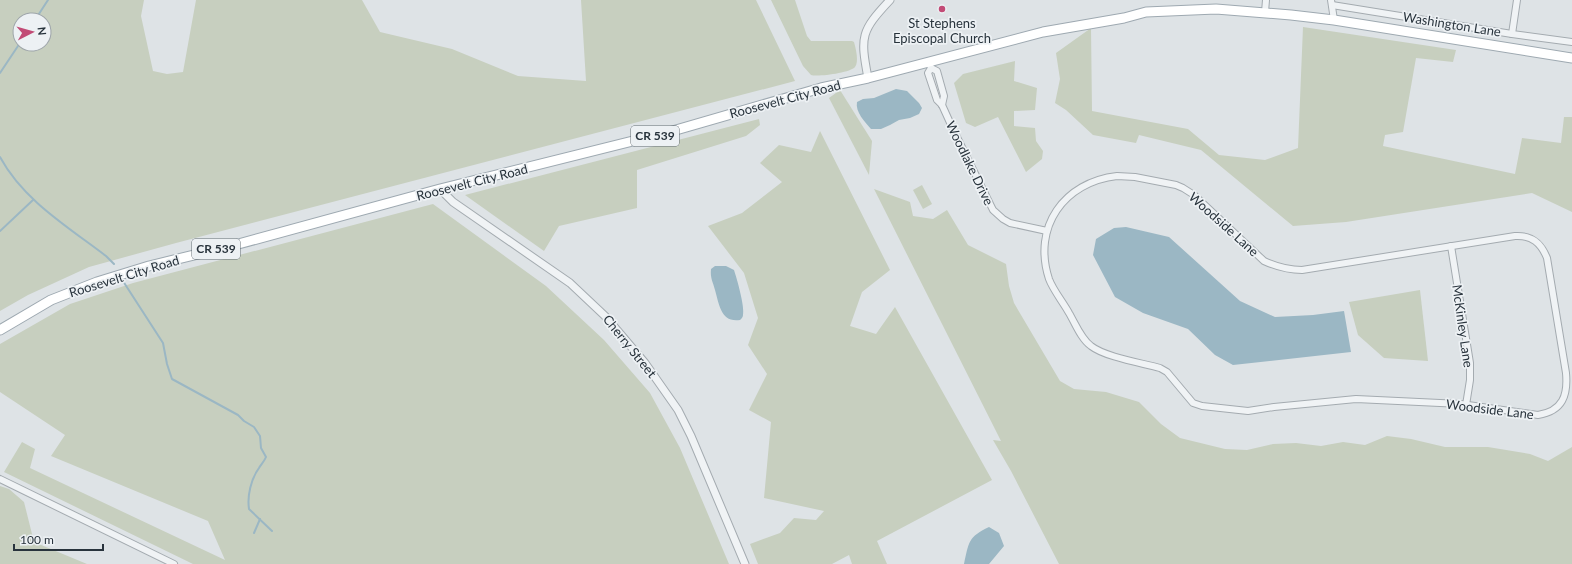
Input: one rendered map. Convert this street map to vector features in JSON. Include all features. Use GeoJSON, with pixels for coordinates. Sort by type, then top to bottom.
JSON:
{"type":"FeatureCollection","features":[{"type":"Feature","properties":{"kind":"main road","name":"CR 539"},"geometry":{"type":"LineString","coordinates":[[868,78],[930,65],[1043,32],[1124,18],[1146,12],[1203,9],[1265,12],[1334,20],[1572,58]]}},
{"type":"Feature","properties":{"kind":"main road","name":"Roosevelt City Road"},"geometry":{"type":"LineString","coordinates":[[0,330],[51,300],[97,282],[149,266],[231,246],[440,189],[637,140],[821,88],[868,78]]}},
{"type":"Feature","properties":{"kind":"street"},"geometry":{"type":"LineString","coordinates":[[868,78],[863,46],[864,35],[867,27],[890,0]]}},
{"type":"Feature","properties":{"kind":"street"},"geometry":{"type":"LineString","coordinates":[[1265,12],[1266,0]]}},
{"type":"Feature","properties":{"kind":"street"},"geometry":{"type":"LineString","coordinates":[[1512,34],[1517,0]]}},
{"type":"Feature","properties":{"kind":"street"},"geometry":{"type":"LineString","coordinates":[[1332,2],[1334,20]]}},
{"type":"Feature","properties":{"kind":"street","name":"Washington Lane"},"geometry":{"type":"LineString","coordinates":[[1332,2],[1512,34],[1572,42]]}},
{"type":"Feature","properties":{"kind":"street","name":"Woodlake Drive"},"geometry":{"type":"LineString","coordinates":[[942,105],[944,96],[937,71],[930,65],[928,73],[932,90],[937,100],[942,105],[993,210],[1010,223],[1047,231]]}},
{"type":"Feature","properties":{"kind":"street","name":"Woodside Lane"},"geometry":{"type":"LineString","coordinates":[[1126,176],[1176,185],[1183,188],[1194,195],[1264,260],[1279,267],[1292,270],[1302,270],[1451,246],[1524,236],[1539,243],[1544,250],[1547,258],[1566,373],[1567,388],[1564,399],[1555,409],[1546,414],[1532,415],[1466,405],[1356,399],[1248,411],[1202,406],[1193,403],[1167,372],[1160,368],[1104,352],[1090,345],[1050,280],[1044,250],[1047,231],[1059,206],[1079,189],[1094,180],[1104,177],[1126,176]]}},
{"type":"Feature","properties":{"kind":"street","name":"Cherry Street"},"geometry":{"type":"LineString","coordinates":[[440,189],[453,202],[570,283],[605,316],[645,363],[678,410],[691,436],[745,564]]}},
{"type":"Feature","properties":{"kind":"street","name":"McKinley Lane"},"geometry":{"type":"LineString","coordinates":[[1451,246],[1470,363],[1470,380],[1466,405]]}},
{"type":"Feature","properties":{"kind":"street"},"geometry":{"type":"LineString","coordinates":[[0,479],[174,564]]}},
{"type":"Feature","properties":{"kind":"green space"},"geometry":{"type":"Polygon","coordinates":[[[0,0],[144,0],[141,16],[153,71],[167,74],[183,72],[196,0],[362,0],[380,32],[452,49],[518,76],[586,81],[581,0],[756,0],[795,81],[89,267],[28,295],[0,311],[0,0]]]}},
{"type":"Feature","properties":{"kind":"green space"},"geometry":{"type":"Polygon","coordinates":[[[771,0],[795,0],[807,36],[811,41],[854,42],[857,59],[855,67],[847,71],[834,74],[811,75],[803,66],[771,0]]]}},
{"type":"Feature","properties":{"kind":"green space"},"geometry":{"type":"Polygon","coordinates":[[[1303,27],[1456,50],[1453,62],[1416,58],[1403,132],[1385,135],[1383,146],[1515,174],[1522,138],[1561,143],[1564,117],[1572,117],[1572,212],[1532,193],[1346,222],[1293,226],[1201,150],[1139,135],[1136,143],[1093,135],[1066,110],[1055,103],[1060,79],[1056,53],[1091,28],[1092,111],[1188,129],[1219,155],[1265,160],[1298,148],[1303,27]]]}},
{"type":"Feature","properties":{"kind":"green space"},"geometry":{"type":"Polygon","coordinates":[[[1015,61],[1014,81],[1037,88],[1035,110],[1014,111],[1014,126],[1035,128],[1036,141],[1043,151],[1042,159],[1026,172],[998,117],[975,127],[966,123],[954,83],[963,74],[1015,61]]]}},
{"type":"Feature","properties":{"kind":"green space"},"geometry":{"type":"Polygon","coordinates":[[[840,90],[872,141],[869,175],[829,98],[840,90]]]}},
{"type":"Feature","properties":{"kind":"green space"},"geometry":{"type":"Polygon","coordinates":[[[759,119],[760,125],[746,136],[637,170],[637,208],[559,226],[544,251],[465,195],[759,119]]]}},
{"type":"Feature","properties":{"kind":"green space"},"geometry":{"type":"Polygon","coordinates":[[[820,131],[890,270],[862,292],[850,326],[876,334],[895,307],[992,480],[877,541],[887,564],[852,564],[849,555],[832,564],[758,564],[750,544],[780,533],[794,518],[816,520],[824,511],[764,498],[771,422],[749,410],[767,374],[748,345],[758,318],[744,273],[708,226],[742,213],[782,182],[760,163],[779,145],[811,152],[820,131]]]}},
{"type":"Feature","properties":{"kind":"green space"},"geometry":{"type":"Polygon","coordinates":[[[922,185],[932,204],[923,209],[913,190],[922,185]]]}},
{"type":"Feature","properties":{"kind":"green space"},"geometry":{"type":"Polygon","coordinates":[[[874,189],[910,202],[913,216],[933,219],[947,210],[968,245],[1006,264],[1009,286],[1014,303],[1060,381],[1074,389],[1106,392],[1139,402],[1161,424],[1180,438],[1225,449],[1247,450],[1273,444],[1296,443],[1321,446],[1343,442],[1365,445],[1387,436],[1411,439],[1445,447],[1488,447],[1530,454],[1548,461],[1572,447],[1572,564],[1059,564],[1011,471],[993,440],[1001,441],[874,189]]]}},
{"type":"Feature","properties":{"kind":"green space"},"geometry":{"type":"Polygon","coordinates":[[[433,204],[546,286],[604,340],[650,393],[680,448],[729,564],[193,564],[4,472],[22,442],[35,449],[30,468],[225,560],[208,521],[51,456],[65,435],[0,392],[0,344],[70,304],[133,283],[433,204]]]}},
{"type":"Feature","properties":{"kind":"green space"},"geometry":{"type":"Polygon","coordinates":[[[1420,290],[1428,361],[1384,358],[1358,335],[1349,302],[1420,290]]]}},
{"type":"Feature","properties":{"kind":"green space"},"geometry":{"type":"Polygon","coordinates":[[[0,486],[9,489],[24,502],[34,542],[87,564],[0,564],[0,486]]]}},
{"type":"Feature","properties":{"kind":"water"},"geometry":{"type":"Polygon","coordinates":[[[896,89],[907,91],[919,103],[922,108],[919,114],[910,118],[899,120],[881,129],[871,129],[859,113],[857,102],[863,99],[874,98],[896,89]]]}},
{"type":"Feature","properties":{"kind":"water"},"geometry":{"type":"Polygon","coordinates":[[[1126,227],[1169,237],[1240,301],[1275,317],[1313,315],[1344,311],[1351,352],[1233,365],[1215,355],[1188,329],[1143,313],[1115,297],[1093,255],[1096,239],[1114,228],[1126,227]]]}},
{"type":"Feature","properties":{"kind":"water"},"geometry":{"type":"Polygon","coordinates":[[[715,266],[726,266],[734,270],[743,306],[743,316],[740,320],[729,319],[722,311],[711,277],[711,269],[715,266]]]}},
{"type":"Feature","properties":{"kind":"water"},"geometry":{"type":"Polygon","coordinates":[[[989,527],[999,533],[1004,546],[989,564],[964,564],[970,541],[977,534],[989,527]]]}},
{"type":"Feature","properties":{"kind":"waterway"},"geometry":{"type":"LineString","coordinates":[[40,12],[48,0]]}},
{"type":"Feature","properties":{"kind":"waterway"},"geometry":{"type":"LineString","coordinates":[[0,73],[14,52]]}},
{"type":"Feature","properties":{"kind":"waterway"},"geometry":{"type":"LineString","coordinates":[[0,157],[21,187],[34,200],[47,212],[106,256],[114,264]]}},
{"type":"Feature","properties":{"kind":"waterway"},"geometry":{"type":"LineString","coordinates":[[0,231],[33,200]]}},
{"type":"Feature","properties":{"kind":"waterway"},"geometry":{"type":"LineString","coordinates":[[121,278],[163,343],[167,364],[172,379],[238,415],[254,427],[260,436],[261,448],[266,457],[256,472],[252,482],[249,493],[249,509],[272,531]]}},
{"type":"Feature","properties":{"kind":"waterway"},"geometry":{"type":"LineString","coordinates":[[254,533],[260,519]]}},
{"type":"Feature","properties":{"kind":"place","name":"St Stephens Episcopal Church"},"geometry":{"type":"Point","coordinates":[942,9]}}]}
